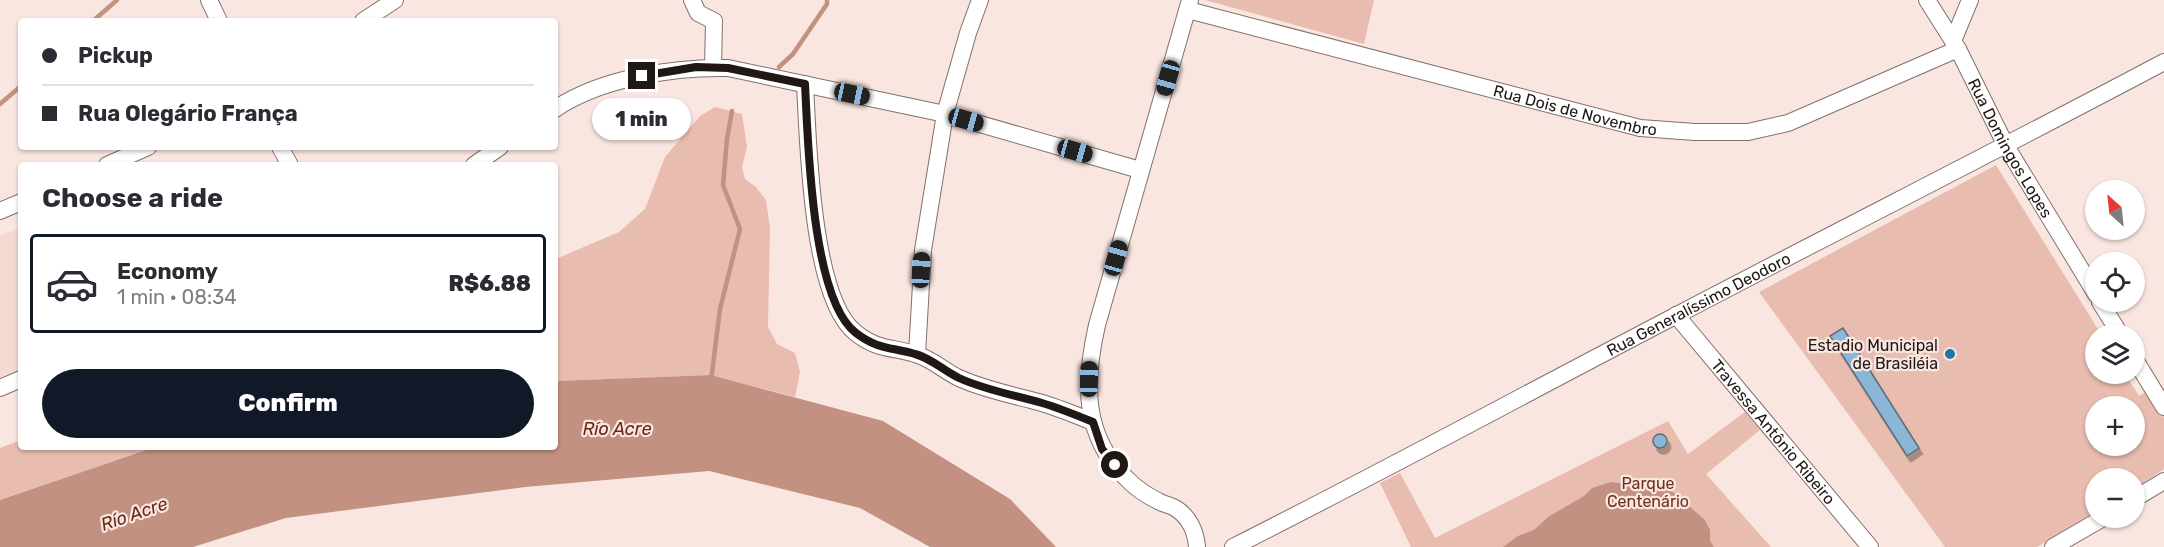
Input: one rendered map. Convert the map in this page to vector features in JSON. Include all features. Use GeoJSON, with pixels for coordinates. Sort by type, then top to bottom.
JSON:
{"type":"FeatureCollection","features":[{"type":"Feature","properties":{"kind":"street"},"geometry":{"type":"LineString","coordinates":[[209,0],[218,18]]}},
{"type":"Feature","properties":{"kind":"street"},"geometry":{"type":"LineString","coordinates":[[368,18],[395,0]]}},
{"type":"Feature","properties":{"kind":"street"},"geometry":{"type":"LineString","coordinates":[[692,0],[698,13],[714,21],[713,68]]}},
{"type":"Feature","properties":{"kind":"street"},"geometry":{"type":"LineString","coordinates":[[917,354],[923,250],[945,114],[980,0]]}},
{"type":"Feature","properties":{"kind":"street","name":"Rua Domingos Lopes"},"geometry":{"type":"LineString","coordinates":[[1927,0],[1955,45],[2006,146],[2085,276]]}},
{"type":"Feature","properties":{"kind":"street"},"geometry":{"type":"LineString","coordinates":[[1955,45],[1970,0]]}},
{"type":"Feature","properties":{"kind":"street"},"geometry":{"type":"LineString","coordinates":[[1189,5],[1140,170],[1089,359],[1088,400],[1102,449],[1128,480],[1159,502],[1176,508],[1182,513],[1193,527],[1197,547]]}},
{"type":"Feature","properties":{"kind":"street","name":"Rua Dois de Novembro"},"geometry":{"type":"LineString","coordinates":[[1189,5],[1640,128],[1695,132],[1748,132],[1788,123],[1955,45]]}},
{"type":"Feature","properties":{"kind":"street"},"geometry":{"type":"LineString","coordinates":[[558,108],[596,89],[624,81],[696,67],[728,68],[945,114],[1140,170]]}},
{"type":"Feature","properties":{"kind":"street","name":"Rua Generalíssimo Deodoro"},"geometry":{"type":"LineString","coordinates":[[1233,547],[1388,469],[1676,315],[2161,69]]}},
{"type":"Feature","properties":{"kind":"street"},"geometry":{"type":"LineString","coordinates":[[805,84],[810,183],[826,278],[838,310],[854,332],[882,348],[917,354],[959,378],[1044,404],[1093,422]]}},
{"type":"Feature","properties":{"kind":"street"},"geometry":{"type":"LineString","coordinates":[[113,162],[141,150]]}},
{"type":"Feature","properties":{"kind":"street"},"geometry":{"type":"LineString","coordinates":[[478,162],[496,150]]}},
{"type":"Feature","properties":{"kind":"street"},"geometry":{"type":"LineString","coordinates":[[0,211],[18,203]]}},
{"type":"Feature","properties":{"kind":"street","name":"Travessa Antônio Ribeiro"},"geometry":{"type":"LineString","coordinates":[[1676,315],[1870,547]]}},
{"type":"Feature","properties":{"kind":"street"},"geometry":{"type":"LineString","coordinates":[[2145,376],[2164,406]]}},
{"type":"Feature","properties":{"kind":"street"},"geometry":{"type":"LineString","coordinates":[[0,388],[18,380]]}},
{"type":"Feature","properties":{"kind":"street"},"geometry":{"type":"LineString","coordinates":[[2145,492],[2164,481]]}},
{"type":"Feature","properties":{"kind":"street"},"geometry":{"type":"LineString","coordinates":[[2053,547],[2086,528]]}},
{"type":"Feature","properties":{"kind":"shaded area"},"geometry":{"type":"Polygon","coordinates":[[[18,229],[18,372],[0,379],[0,236],[18,229]]]}},
{"type":"Feature","properties":{"kind":"green space"},"geometry":{"type":"Polygon","coordinates":[[[1205,0],[1374,0],[1364,44],[1205,0]]]}},
{"type":"Feature","properties":{"kind":"green space"},"geometry":{"type":"Polygon","coordinates":[[[715,107],[742,114],[747,147],[742,167],[745,179],[756,187],[766,200],[770,228],[768,327],[777,344],[795,353],[800,372],[795,397],[711,375],[558,381],[558,258],[619,232],[645,209],[665,157],[700,116],[715,107]]]}},
{"type":"Feature","properties":{"kind":"green space","name":"Estadio Municipal de Brasiléia"},"geometry":{"type":"Polygon","coordinates":[[[1996,165],[2085,308],[2085,312],[2087,312],[2095,324],[2085,324],[2085,384],[2131,384],[2139,396],[2147,391],[2164,417],[2164,469],[2145,481],[2145,468],[2085,468],[2085,518],[2037,547],[1945,547],[1759,292],[1996,165]]]}},
{"type":"Feature","properties":{"kind":"green space","name":"Parque Centenário"},"geometry":{"type":"Polygon","coordinates":[[[1745,412],[1760,430],[1706,474],[1771,547],[1411,547],[1380,483],[1400,473],[1435,538],[1668,421],[1688,454],[1745,412]]]}},
{"type":"Feature","properties":{"kind":"green space"},"geometry":{"type":"Polygon","coordinates":[[[18,441],[18,450],[146,450],[0,500],[0,448],[18,441]]]}},
{"type":"Feature","properties":{"kind":"water","name":"Río Acre"},"geometry":{"type":"Polygon","coordinates":[[[711,375],[883,421],[1010,499],[1056,547],[930,547],[860,508],[709,471],[525,487],[286,518],[193,547],[0,547],[0,500],[146,450],[558,450],[558,381],[711,375]]]}},
{"type":"Feature","properties":{"kind":"water"},"geometry":{"type":"Polygon","coordinates":[[[1655,480],[1661,482],[1705,520],[1710,530],[1710,541],[1714,547],[1503,547],[1518,536],[1534,530],[1548,517],[1584,496],[1592,488],[1611,482],[1632,485],[1649,484],[1655,480]]]}},
{"type":"Feature","properties":{"kind":"building"},"geometry":{"type":"Polygon","coordinates":[[[1843,328],[1919,448],[1907,456],[1830,336],[1843,328]]]}},
{"type":"Feature","properties":{"kind":"building"},"geometry":{"type":"Polygon","coordinates":[[[1660,434],[1665,436],[1667,441],[1665,446],[1660,448],[1655,446],[1653,441],[1655,436],[1660,434]]]}},
{"type":"Feature","properties":{"kind":"waterway"},"geometry":{"type":"LineString","coordinates":[[96,18],[117,0]]}},
{"type":"Feature","properties":{"kind":"waterway"},"geometry":{"type":"LineString","coordinates":[[779,67],[793,54],[827,4],[827,0]]}},
{"type":"Feature","properties":{"kind":"waterway"},"geometry":{"type":"LineString","coordinates":[[0,104],[18,89]]}},
{"type":"Feature","properties":{"kind":"waterway"},"geometry":{"type":"LineString","coordinates":[[711,381],[720,309],[740,229],[723,185],[732,111]]}},
{"type":"Feature","properties":{"kind":"place","name":"Estadio Municipal de Brasiléia"},"geometry":{"type":"Point","coordinates":[1950,354]}},
{"type":"Feature","properties":{"kind":"route"},"geometry":{"type":"LineString","coordinates":[[642,76],[696,67],[728,68],[805,84],[810,183],[826,278],[838,310],[854,332],[882,348],[917,354],[959,378],[1044,404],[1093,422],[1102,449],[1115,465]]}}]}
